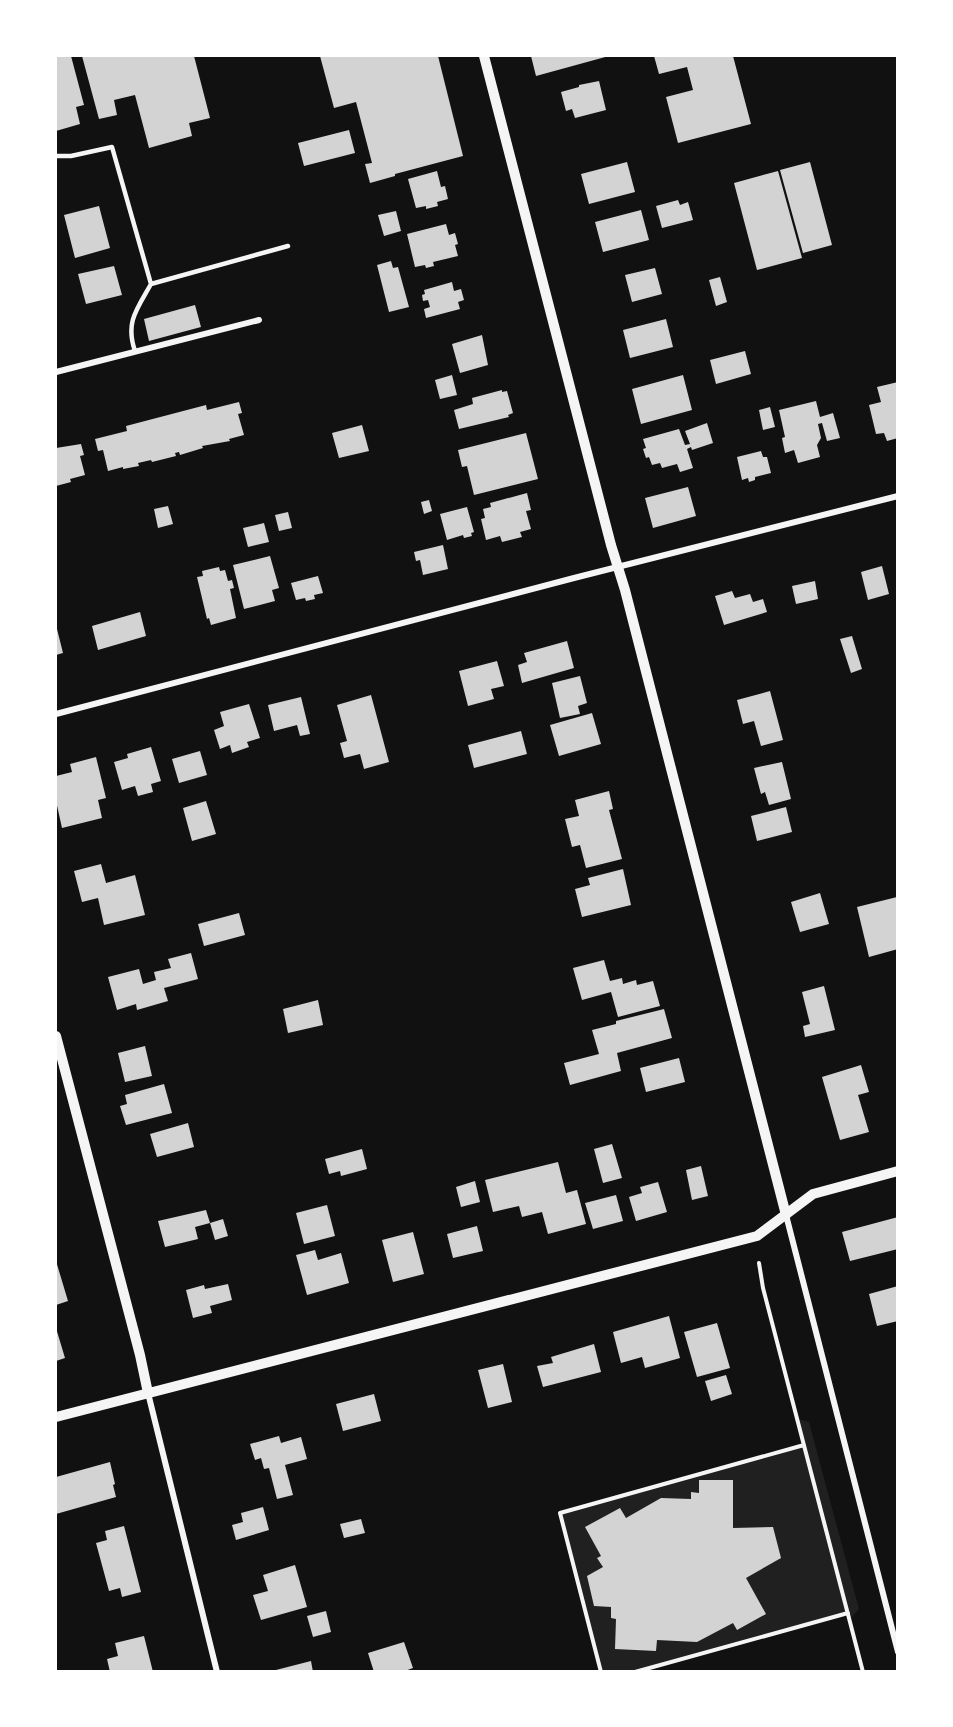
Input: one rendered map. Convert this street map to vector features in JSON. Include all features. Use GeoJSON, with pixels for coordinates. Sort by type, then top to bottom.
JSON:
{"type":"FeatureCollection","features":[{"type":"Feature","properties":{"kind":"street"},"geometry":{"type":"LineString","coordinates":[[484,56],[786,1215],[897,1652]]}},
{"type":"Feature","properties":{"kind":"street"},"geometry":{"type":"LineString","coordinates":[[56,372],[259,320]]}},
{"type":"Feature","properties":{"kind":"street"},"geometry":{"type":"LineString","coordinates":[[56,714],[897,496]]}},
{"type":"Feature","properties":{"kind":"street"},"geometry":{"type":"LineString","coordinates":[[56,1036],[140,1355],[217,1671]]}},
{"type":"Feature","properties":{"kind":"street"},"geometry":{"type":"LineString","coordinates":[[56,1417],[757,1236],[813,1194],[897,1171]]}},
{"type":"Feature","properties":{"kind":"lane"},"geometry":{"type":"LineString","coordinates":[[56,156],[71,156],[112,147],[151,284]]}},
{"type":"Feature","properties":{"kind":"lane"},"geometry":{"type":"LineString","coordinates":[[135,351],[130,337],[133,315],[151,284],[288,246]]}},
{"type":"Feature","properties":{"kind":"path"},"geometry":{"type":"LineString","coordinates":[[759,1263],[864,1671]]}},
{"type":"Feature","properties":{"kind":"path"},"geometry":{"type":"LineString","coordinates":[[601,1671],[560,1513],[804,1445]]}},
{"type":"Feature","properties":{"kind":"path"},"geometry":{"type":"LineString","coordinates":[[635,1671],[848,1613]]}},
{"type":"Feature","properties":{"kind":"shaded area"},"geometry":{"type":"Polygon","coordinates":[[[797,1419],[809,1422],[859,1609],[850,1619],[848,1614],[635,1671],[601,1671],[560,1513],[804,1445],[797,1419]]]}},
{"type":"Feature","properties":{"kind":"building"},"geometry":{"type":"Polygon","coordinates":[[[56,56],[71,56],[84,105],[76,107],[80,124],[56,131],[56,56]]]}},
{"type":"Feature","properties":{"kind":"building"},"geometry":{"type":"Polygon","coordinates":[[[82,56],[194,56],[210,118],[189,123],[192,136],[149,148],[135,95],[114,100],[117,115],[99,119],[82,56]]]}},
{"type":"Feature","properties":{"kind":"building"},"geometry":{"type":"Polygon","coordinates":[[[320,56],[438,56],[463,156],[370,183],[365,164],[372,163],[356,102],[334,108],[320,56]]]}},
{"type":"Feature","properties":{"kind":"building"},"geometry":{"type":"Polygon","coordinates":[[[531,56],[609,56],[536,76],[531,56]]]}},
{"type":"Feature","properties":{"kind":"building"},"geometry":{"type":"Polygon","coordinates":[[[654,56],[733,56],[751,124],[678,143],[666,97],[693,90],[687,67],[659,74],[654,56]]]}},
{"type":"Feature","properties":{"kind":"building"},"geometry":{"type":"Polygon","coordinates":[[[599,81],[606,110],[575,118],[572,109],[566,111],[561,92],[599,81]]]}},
{"type":"Feature","properties":{"kind":"building"},"geometry":{"type":"Polygon","coordinates":[[[349,130],[355,153],[304,166],[298,143],[349,130]]]}},
{"type":"Feature","properties":{"kind":"building"},"geometry":{"type":"Polygon","coordinates":[[[627,162],[635,192],[589,204],[581,174],[627,162]]]}},
{"type":"Feature","properties":{"kind":"building"},"geometry":{"type":"Polygon","coordinates":[[[810,162],[832,245],[803,253],[780,170],[810,162]]]}},
{"type":"Feature","properties":{"kind":"building"},"geometry":{"type":"Polygon","coordinates":[[[437,171],[441,187],[445,186],[448,199],[437,202],[438,206],[426,209],[426,206],[416,208],[408,179],[437,171]]]}},
{"type":"Feature","properties":{"kind":"building"},"geometry":{"type":"Polygon","coordinates":[[[778,171],[802,258],[757,270],[734,183],[778,171]]]}},
{"type":"Feature","properties":{"kind":"building"},"geometry":{"type":"Polygon","coordinates":[[[678,200],[680,205],[688,202],[693,220],[662,228],[656,206],[678,200]]]}},
{"type":"Feature","properties":{"kind":"building"},"geometry":{"type":"Polygon","coordinates":[[[99,206],[110,248],[75,258],[64,215],[99,206]]]}},
{"type":"Feature","properties":{"kind":"building"},"geometry":{"type":"Polygon","coordinates":[[[641,210],[649,240],[603,252],[595,222],[641,210]]]}},
{"type":"Feature","properties":{"kind":"building"},"geometry":{"type":"Polygon","coordinates":[[[396,211],[401,231],[384,236],[378,215],[396,211]]]}},
{"type":"Feature","properties":{"kind":"building"},"geometry":{"type":"Polygon","coordinates":[[[446,224],[449,235],[455,233],[458,256],[433,262],[434,266],[415,267],[407,234],[446,224]]]}},
{"type":"Feature","properties":{"kind":"building"},"geometry":{"type":"Polygon","coordinates":[[[391,261],[393,268],[398,267],[409,307],[389,312],[377,265],[391,261]]]}},
{"type":"Feature","properties":{"kind":"building"},"geometry":{"type":"Polygon","coordinates":[[[114,266],[122,295],[86,304],[78,274],[114,266]]]}},
{"type":"Feature","properties":{"kind":"building"},"geometry":{"type":"Polygon","coordinates":[[[655,268],[662,294],[632,302],[625,275],[655,268]]]}},
{"type":"Feature","properties":{"kind":"building"},"geometry":{"type":"Polygon","coordinates":[[[720,277],[727,302],[716,306],[709,280],[720,277]]]}},
{"type":"Feature","properties":{"kind":"building"},"geometry":{"type":"Polygon","coordinates":[[[452,282],[454,291],[461,289],[464,300],[458,302],[460,309],[426,318],[424,309],[430,307],[428,300],[423,301],[424,290],[452,282]]]}},
{"type":"Feature","properties":{"kind":"building"},"geometry":{"type":"Polygon","coordinates":[[[195,305],[201,327],[149,341],[144,319],[195,305]]]}},
{"type":"Feature","properties":{"kind":"building"},"geometry":{"type":"Polygon","coordinates":[[[666,319],[673,347],[630,358],[623,330],[666,319]]]}},
{"type":"Feature","properties":{"kind":"building"},"geometry":{"type":"Polygon","coordinates":[[[482,335],[488,365],[460,373],[452,344],[482,335]]]}},
{"type":"Feature","properties":{"kind":"building"},"geometry":{"type":"Polygon","coordinates":[[[745,351],[751,374],[716,384],[710,360],[745,351]]]}},
{"type":"Feature","properties":{"kind":"building"},"geometry":{"type":"Polygon","coordinates":[[[452,375],[457,395],[440,399],[435,380],[452,375]]]}},
{"type":"Feature","properties":{"kind":"building"},"geometry":{"type":"Polygon","coordinates":[[[683,375],[692,410],[641,424],[632,389],[683,375]]]}},
{"type":"Feature","properties":{"kind":"building"},"geometry":{"type":"Polygon","coordinates":[[[898,382],[898,438],[887,441],[884,433],[876,434],[869,405],[881,402],[877,387],[898,382]]]}},
{"type":"Feature","properties":{"kind":"building"},"geometry":{"type":"Polygon","coordinates":[[[502,390],[502,392],[507,391],[513,413],[508,415],[509,417],[459,429],[454,410],[473,404],[472,398],[502,390]]]}},
{"type":"Feature","properties":{"kind":"building"},"geometry":{"type":"Polygon","coordinates":[[[816,401],[820,417],[833,413],[840,438],[827,441],[822,423],[818,424],[821,438],[817,445],[820,457],[798,463],[794,450],[785,453],[782,438],[785,437],[779,410],[816,401]]]}},
{"type":"Feature","properties":{"kind":"building"},"geometry":{"type":"Polygon","coordinates":[[[239,402],[242,413],[238,414],[244,435],[229,439],[230,441],[202,446],[203,448],[180,455],[179,452],[175,453],[176,456],[152,462],[151,460],[138,463],[139,466],[108,471],[103,450],[98,451],[95,439],[127,431],[126,426],[206,405],[207,410],[239,402]]]}},
{"type":"Feature","properties":{"kind":"building"},"geometry":{"type":"Polygon","coordinates":[[[770,407],[775,427],[763,430],[759,410],[770,407]]]}},
{"type":"Feature","properties":{"kind":"building"},"geometry":{"type":"Polygon","coordinates":[[[707,423],[713,443],[692,450],[691,447],[687,449],[693,468],[680,472],[677,464],[662,468],[660,463],[652,465],[649,457],[646,458],[643,439],[679,429],[685,445],[690,444],[685,431],[707,423]]]}},
{"type":"Feature","properties":{"kind":"building"},"geometry":{"type":"Polygon","coordinates":[[[362,425],[369,451],[339,458],[332,433],[362,425]]]}},
{"type":"Feature","properties":{"kind":"building"},"geometry":{"type":"Polygon","coordinates":[[[526,433],[538,479],[474,495],[467,466],[462,467],[458,450],[526,433]]]}},
{"type":"Feature","properties":{"kind":"building"},"geometry":{"type":"Polygon","coordinates":[[[81,444],[84,455],[80,456],[85,475],[56,486],[56,448],[81,444]]]}},
{"type":"Feature","properties":{"kind":"building"},"geometry":{"type":"Polygon","coordinates":[[[761,451],[763,457],[767,457],[771,473],[755,477],[755,480],[749,482],[748,478],[742,480],[737,457],[761,451]]]}},
{"type":"Feature","properties":{"kind":"building"},"geometry":{"type":"Polygon","coordinates":[[[688,487],[696,516],[653,528],[645,498],[688,487]]]}},
{"type":"Feature","properties":{"kind":"building"},"geometry":{"type":"Polygon","coordinates":[[[527,493],[531,510],[526,511],[531,529],[520,532],[522,537],[502,542],[500,536],[486,540],[481,519],[485,518],[483,509],[491,507],[490,503],[527,493]]]}},
{"type":"Feature","properties":{"kind":"building"},"geometry":{"type":"Polygon","coordinates":[[[429,500],[432,511],[424,514],[421,502],[429,500]]]}},
{"type":"Feature","properties":{"kind":"building"},"geometry":{"type":"Polygon","coordinates":[[[168,506],[173,524],[158,528],[154,509],[168,506]]]}},
{"type":"Feature","properties":{"kind":"building"},"geometry":{"type":"Polygon","coordinates":[[[467,507],[474,532],[471,533],[472,536],[464,538],[463,535],[447,540],[440,514],[467,507]]]}},
{"type":"Feature","properties":{"kind":"building"},"geometry":{"type":"Polygon","coordinates":[[[288,512],[292,528],[279,531],[275,515],[288,512]]]}},
{"type":"Feature","properties":{"kind":"building"},"geometry":{"type":"Polygon","coordinates":[[[264,523],[269,542],[248,547],[243,528],[264,523]]]}},
{"type":"Feature","properties":{"kind":"building"},"geometry":{"type":"Polygon","coordinates":[[[443,545],[448,569],[423,575],[420,560],[416,561],[414,552],[443,545]]]}},
{"type":"Feature","properties":{"kind":"building"},"geometry":{"type":"Polygon","coordinates":[[[270,556],[279,588],[272,590],[275,601],[244,609],[233,565],[270,556]]]}},
{"type":"Feature","properties":{"kind":"building"},"geometry":{"type":"Polygon","coordinates":[[[882,566],[889,594],[868,600],[861,572],[882,566]]]}},
{"type":"Feature","properties":{"kind":"building"},"geometry":{"type":"Polygon","coordinates":[[[219,567],[220,571],[225,570],[228,581],[232,580],[234,588],[230,589],[236,618],[211,625],[209,618],[207,619],[197,577],[203,576],[202,571],[219,567]]]}},
{"type":"Feature","properties":{"kind":"building"},"geometry":{"type":"Polygon","coordinates":[[[318,576],[323,593],[314,595],[315,599],[296,600],[291,583],[318,576]]]}},
{"type":"Feature","properties":{"kind":"building"},"geometry":{"type":"Polygon","coordinates":[[[815,581],[818,599],[796,604],[792,586],[815,581]]]}},
{"type":"Feature","properties":{"kind":"building"},"geometry":{"type":"Polygon","coordinates":[[[732,591],[735,598],[750,594],[753,602],[763,599],[767,612],[724,625],[715,596],[732,591]]]}},
{"type":"Feature","properties":{"kind":"building"},"geometry":{"type":"Polygon","coordinates":[[[140,612],[146,636],[98,650],[92,626],[140,612]]]}},
{"type":"Feature","properties":{"kind":"building"},"geometry":{"type":"Polygon","coordinates":[[[56,625],[63,653],[56,655],[56,625]]]}},
{"type":"Feature","properties":{"kind":"building"},"geometry":{"type":"Polygon","coordinates":[[[852,636],[862,669],[851,673],[840,639],[852,636]]]}},
{"type":"Feature","properties":{"kind":"building"},"geometry":{"type":"Polygon","coordinates":[[[567,641],[574,668],[522,683],[518,665],[527,662],[524,653],[567,641]]]}},
{"type":"Feature","properties":{"kind":"building"},"geometry":{"type":"Polygon","coordinates":[[[497,661],[504,686],[491,689],[494,699],[468,706],[459,671],[497,661]]]}},
{"type":"Feature","properties":{"kind":"building"},"geometry":{"type":"Polygon","coordinates":[[[580,676],[587,703],[578,706],[580,714],[560,718],[552,683],[580,676]]]}},
{"type":"Feature","properties":{"kind":"building"},"geometry":{"type":"Polygon","coordinates":[[[770,691],[783,740],[761,746],[754,721],[743,724],[737,700],[770,691]]]}},
{"type":"Feature","properties":{"kind":"building"},"geometry":{"type":"Polygon","coordinates":[[[371,695],[389,762],[364,769],[360,754],[344,758],[340,743],[347,741],[337,705],[371,695]]]}},
{"type":"Feature","properties":{"kind":"building"},"geometry":{"type":"Polygon","coordinates":[[[301,697],[310,734],[300,736],[297,725],[274,731],[268,705],[301,697]]]}},
{"type":"Feature","properties":{"kind":"building"},"geometry":{"type":"Polygon","coordinates":[[[249,704],[260,738],[247,742],[249,747],[232,753],[230,745],[220,749],[214,730],[224,726],[220,712],[249,704]]]}},
{"type":"Feature","properties":{"kind":"building"},"geometry":{"type":"Polygon","coordinates":[[[592,713],[601,744],[559,756],[550,725],[592,713]]]}},
{"type":"Feature","properties":{"kind":"building"},"geometry":{"type":"Polygon","coordinates":[[[521,731],[527,754],[474,768],[468,745],[521,731]]]}},
{"type":"Feature","properties":{"kind":"building"},"geometry":{"type":"Polygon","coordinates":[[[151,747],[161,781],[151,784],[153,792],[138,796],[135,786],[122,790],[114,762],[128,758],[127,754],[151,747]]]}},
{"type":"Feature","properties":{"kind":"building"},"geometry":{"type":"Polygon","coordinates":[[[200,751],[207,775],[179,783],[172,759],[200,751]]]}},
{"type":"Feature","properties":{"kind":"building"},"geometry":{"type":"Polygon","coordinates":[[[96,757],[106,798],[98,800],[102,818],[62,828],[56,801],[56,776],[72,772],[70,764],[96,757]]]}},
{"type":"Feature","properties":{"kind":"building"},"geometry":{"type":"Polygon","coordinates":[[[782,762],[791,799],[769,805],[765,792],[761,794],[754,768],[782,762]]]}},
{"type":"Feature","properties":{"kind":"building"},"geometry":{"type":"Polygon","coordinates":[[[609,791],[613,809],[609,810],[622,859],[586,868],[580,845],[572,847],[565,819],[579,816],[575,800],[609,791]]]}},
{"type":"Feature","properties":{"kind":"building"},"geometry":{"type":"Polygon","coordinates":[[[206,801],[216,834],[192,841],[183,808],[206,801]]]}},
{"type":"Feature","properties":{"kind":"building"},"geometry":{"type":"Polygon","coordinates":[[[786,807],[792,832],[757,841],[751,816],[786,807]]]}},
{"type":"Feature","properties":{"kind":"building"},"geometry":{"type":"Polygon","coordinates":[[[101,864],[106,883],[135,875],[145,915],[104,925],[98,898],[82,902],[74,871],[101,864]]]}},
{"type":"Feature","properties":{"kind":"building"},"geometry":{"type":"Polygon","coordinates":[[[623,869],[631,905],[582,917],[575,889],[590,885],[588,878],[623,869]]]}},
{"type":"Feature","properties":{"kind":"building"},"geometry":{"type":"Polygon","coordinates":[[[820,893],[829,924],[800,932],[791,902],[820,893]]]}},
{"type":"Feature","properties":{"kind":"building"},"geometry":{"type":"Polygon","coordinates":[[[897,897],[898,949],[869,957],[857,907],[897,897]]]}},
{"type":"Feature","properties":{"kind":"building"},"geometry":{"type":"Polygon","coordinates":[[[239,913],[245,935],[204,946],[198,924],[239,913]]]}},
{"type":"Feature","properties":{"kind":"building"},"geometry":{"type":"Polygon","coordinates":[[[191,953],[198,979],[164,988],[168,1001],[137,1010],[136,1004],[117,1010],[108,977],[139,969],[143,984],[156,980],[154,972],[171,968],[168,959],[191,953]]]}},
{"type":"Feature","properties":{"kind":"building"},"geometry":{"type":"Polygon","coordinates":[[[604,960],[610,981],[622,978],[623,984],[636,980],[637,985],[653,981],[660,1006],[618,1017],[611,992],[582,1000],[573,968],[604,960]]]}},
{"type":"Feature","properties":{"kind":"building"},"geometry":{"type":"Polygon","coordinates":[[[824,986],[835,1030],[805,1037],[803,1026],[810,1024],[802,992],[824,986]]]}},
{"type":"Feature","properties":{"kind":"building"},"geometry":{"type":"Polygon","coordinates":[[[318,1000],[323,1025],[288,1033],[283,1009],[318,1000]]]}},
{"type":"Feature","properties":{"kind":"building"},"geometry":{"type":"Polygon","coordinates":[[[664,1009],[672,1038],[617,1053],[621,1071],[570,1085],[564,1063],[599,1054],[592,1030],[616,1024],[616,1021],[664,1009]]]}},
{"type":"Feature","properties":{"kind":"building"},"geometry":{"type":"Polygon","coordinates":[[[145,1046],[152,1076],[125,1082],[118,1053],[145,1046]]]}},
{"type":"Feature","properties":{"kind":"building"},"geometry":{"type":"Polygon","coordinates":[[[679,1058],[685,1082],[646,1092],[640,1068],[679,1058]]]}},
{"type":"Feature","properties":{"kind":"building"},"geometry":{"type":"Polygon","coordinates":[[[861,1065],[869,1092],[858,1095],[869,1132],[840,1140],[822,1077],[861,1065]]]}},
{"type":"Feature","properties":{"kind":"building"},"geometry":{"type":"Polygon","coordinates":[[[164,1084],[172,1113],[126,1125],[120,1106],[127,1104],[125,1095],[164,1084]]]}},
{"type":"Feature","properties":{"kind":"building"},"geometry":{"type":"Polygon","coordinates":[[[188,1123],[194,1147],[157,1157],[150,1134],[188,1123]]]}},
{"type":"Feature","properties":{"kind":"building"},"geometry":{"type":"Polygon","coordinates":[[[612,1144],[622,1178],[603,1183],[594,1149],[612,1144]]]}},
{"type":"Feature","properties":{"kind":"building"},"geometry":{"type":"Polygon","coordinates":[[[362,1149],[367,1169],[341,1176],[340,1171],[329,1174],[325,1159],[362,1149]]]}},
{"type":"Feature","properties":{"kind":"building"},"geometry":{"type":"Polygon","coordinates":[[[558,1162],[566,1193],[577,1190],[586,1224],[548,1234],[542,1212],[522,1217],[519,1206],[493,1212],[485,1180],[558,1162]]]}},
{"type":"Feature","properties":{"kind":"building"},"geometry":{"type":"Polygon","coordinates":[[[701,1166],[708,1196],[692,1200],[686,1170],[701,1166]]]}},
{"type":"Feature","properties":{"kind":"building"},"geometry":{"type":"Polygon","coordinates":[[[475,1181],[480,1202],[461,1207],[456,1187],[475,1181]]]}},
{"type":"Feature","properties":{"kind":"building"},"geometry":{"type":"Polygon","coordinates":[[[658,1182],[667,1212],[636,1221],[629,1197],[642,1193],[640,1187],[658,1182]]]}},
{"type":"Feature","properties":{"kind":"building"},"geometry":{"type":"Polygon","coordinates":[[[616,1195],[623,1221],[593,1229],[585,1203],[616,1195]]]}},
{"type":"Feature","properties":{"kind":"building"},"geometry":{"type":"Polygon","coordinates":[[[327,1205],[335,1236],[304,1244],[296,1213],[327,1205]]]}},
{"type":"Feature","properties":{"kind":"building"},"geometry":{"type":"Polygon","coordinates":[[[206,1210],[210,1223],[195,1227],[198,1239],[165,1247],[158,1221],[206,1210]]]}},
{"type":"Feature","properties":{"kind":"building"},"geometry":{"type":"Polygon","coordinates":[[[898,1217],[898,1249],[850,1261],[842,1232],[898,1217]]]}},
{"type":"Feature","properties":{"kind":"building"},"geometry":{"type":"Polygon","coordinates":[[[223,1219],[228,1236],[215,1240],[210,1223],[223,1219]]]}},
{"type":"Feature","properties":{"kind":"building"},"geometry":{"type":"Polygon","coordinates":[[[477,1226],[483,1251],[453,1258],[447,1234],[477,1226]]]}},
{"type":"Feature","properties":{"kind":"building"},"geometry":{"type":"Polygon","coordinates":[[[413,1232],[424,1274],[393,1282],[382,1240],[413,1232]]]}},
{"type":"Feature","properties":{"kind":"building"},"geometry":{"type":"Polygon","coordinates":[[[315,1250],[318,1260],[341,1253],[349,1283],[307,1295],[296,1255],[315,1250]]]}},
{"type":"Feature","properties":{"kind":"building"},"geometry":{"type":"Polygon","coordinates":[[[56,1261],[68,1301],[56,1305],[56,1261]]]}},
{"type":"Feature","properties":{"kind":"building"},"geometry":{"type":"Polygon","coordinates":[[[228,1284],[232,1300],[210,1306],[212,1313],[193,1318],[186,1290],[204,1285],[205,1289],[228,1284]]]}},
{"type":"Feature","properties":{"kind":"building"},"geometry":{"type":"Polygon","coordinates":[[[898,1286],[898,1321],[877,1326],[869,1294],[898,1286]]]}},
{"type":"Feature","properties":{"kind":"building"},"geometry":{"type":"Polygon","coordinates":[[[669,1316],[680,1358],[645,1368],[642,1357],[621,1363],[613,1332],[669,1316]]]}},
{"type":"Feature","properties":{"kind":"building"},"geometry":{"type":"Polygon","coordinates":[[[717,1323],[730,1368],[697,1377],[684,1332],[717,1323]]]}},
{"type":"Feature","properties":{"kind":"building"},"geometry":{"type":"Polygon","coordinates":[[[56,1328],[65,1358],[56,1361],[56,1328]]]}},
{"type":"Feature","properties":{"kind":"building"},"geometry":{"type":"Polygon","coordinates":[[[594,1344],[601,1372],[543,1387],[537,1366],[553,1363],[551,1357],[594,1344]]]}},
{"type":"Feature","properties":{"kind":"building"},"geometry":{"type":"Polygon","coordinates":[[[503,1364],[512,1402],[488,1408],[478,1370],[503,1364]]]}},
{"type":"Feature","properties":{"kind":"building"},"geometry":{"type":"Polygon","coordinates":[[[726,1375],[732,1394],[711,1401],[705,1381],[726,1375]]]}},
{"type":"Feature","properties":{"kind":"building"},"geometry":{"type":"Polygon","coordinates":[[[374,1394],[381,1421],[343,1431],[336,1404],[374,1394]]]}},
{"type":"Feature","properties":{"kind":"building"},"geometry":{"type":"Polygon","coordinates":[[[279,1436],[281,1443],[301,1437],[307,1459],[285,1465],[293,1495],[277,1499],[269,1468],[264,1469],[261,1458],[255,1460],[250,1444],[279,1436]]]}},
{"type":"Feature","properties":{"kind":"building"},"geometry":{"type":"Polygon","coordinates":[[[110,1462],[116,1497],[56,1514],[56,1477],[110,1462]]]}},
{"type":"Feature","properties":{"kind":"building"},"geometry":{"type":"Polygon","coordinates":[[[699,1480],[733,1480],[733,1528],[773,1527],[781,1558],[746,1578],[766,1614],[737,1630],[733,1623],[697,1642],[657,1640],[656,1651],[615,1649],[616,1619],[611,1618],[611,1607],[594,1606],[587,1576],[603,1567],[597,1558],[601,1556],[585,1527],[620,1508],[626,1518],[661,1498],[691,1499],[691,1492],[699,1493],[699,1480]]]}},
{"type":"Feature","properties":{"kind":"building"},"geometry":{"type":"Polygon","coordinates":[[[263,1507],[269,1530],[236,1540],[232,1525],[243,1522],[241,1513],[263,1507]]]}},
{"type":"Feature","properties":{"kind":"building"},"geometry":{"type":"Polygon","coordinates":[[[361,1519],[365,1533],[344,1538],[340,1524],[361,1519]]]}},
{"type":"Feature","properties":{"kind":"building"},"geometry":{"type":"Polygon","coordinates":[[[124,1526],[141,1592],[122,1597],[120,1588],[109,1591],[96,1543],[107,1540],[105,1531],[124,1526]]]}},
{"type":"Feature","properties":{"kind":"building"},"geometry":{"type":"Polygon","coordinates":[[[295,1565],[307,1607],[261,1620],[253,1595],[268,1591],[263,1575],[295,1565]]]}},
{"type":"Feature","properties":{"kind":"building"},"geometry":{"type":"Polygon","coordinates":[[[326,1611],[331,1632],[313,1637],[307,1616],[326,1611]]]}},
{"type":"Feature","properties":{"kind":"building"},"geometry":{"type":"Polygon","coordinates":[[[144,1636],[153,1672],[110,1672],[107,1659],[118,1656],[115,1643],[144,1636]]]}},
{"type":"Feature","properties":{"kind":"building"},"geometry":{"type":"Polygon","coordinates":[[[404,1642],[413,1668],[402,1672],[374,1672],[368,1653],[404,1642]]]}},
{"type":"Feature","properties":{"kind":"building"},"geometry":{"type":"Polygon","coordinates":[[[311,1661],[313,1672],[272,1672],[272,1671],[311,1661]]]}}]}
